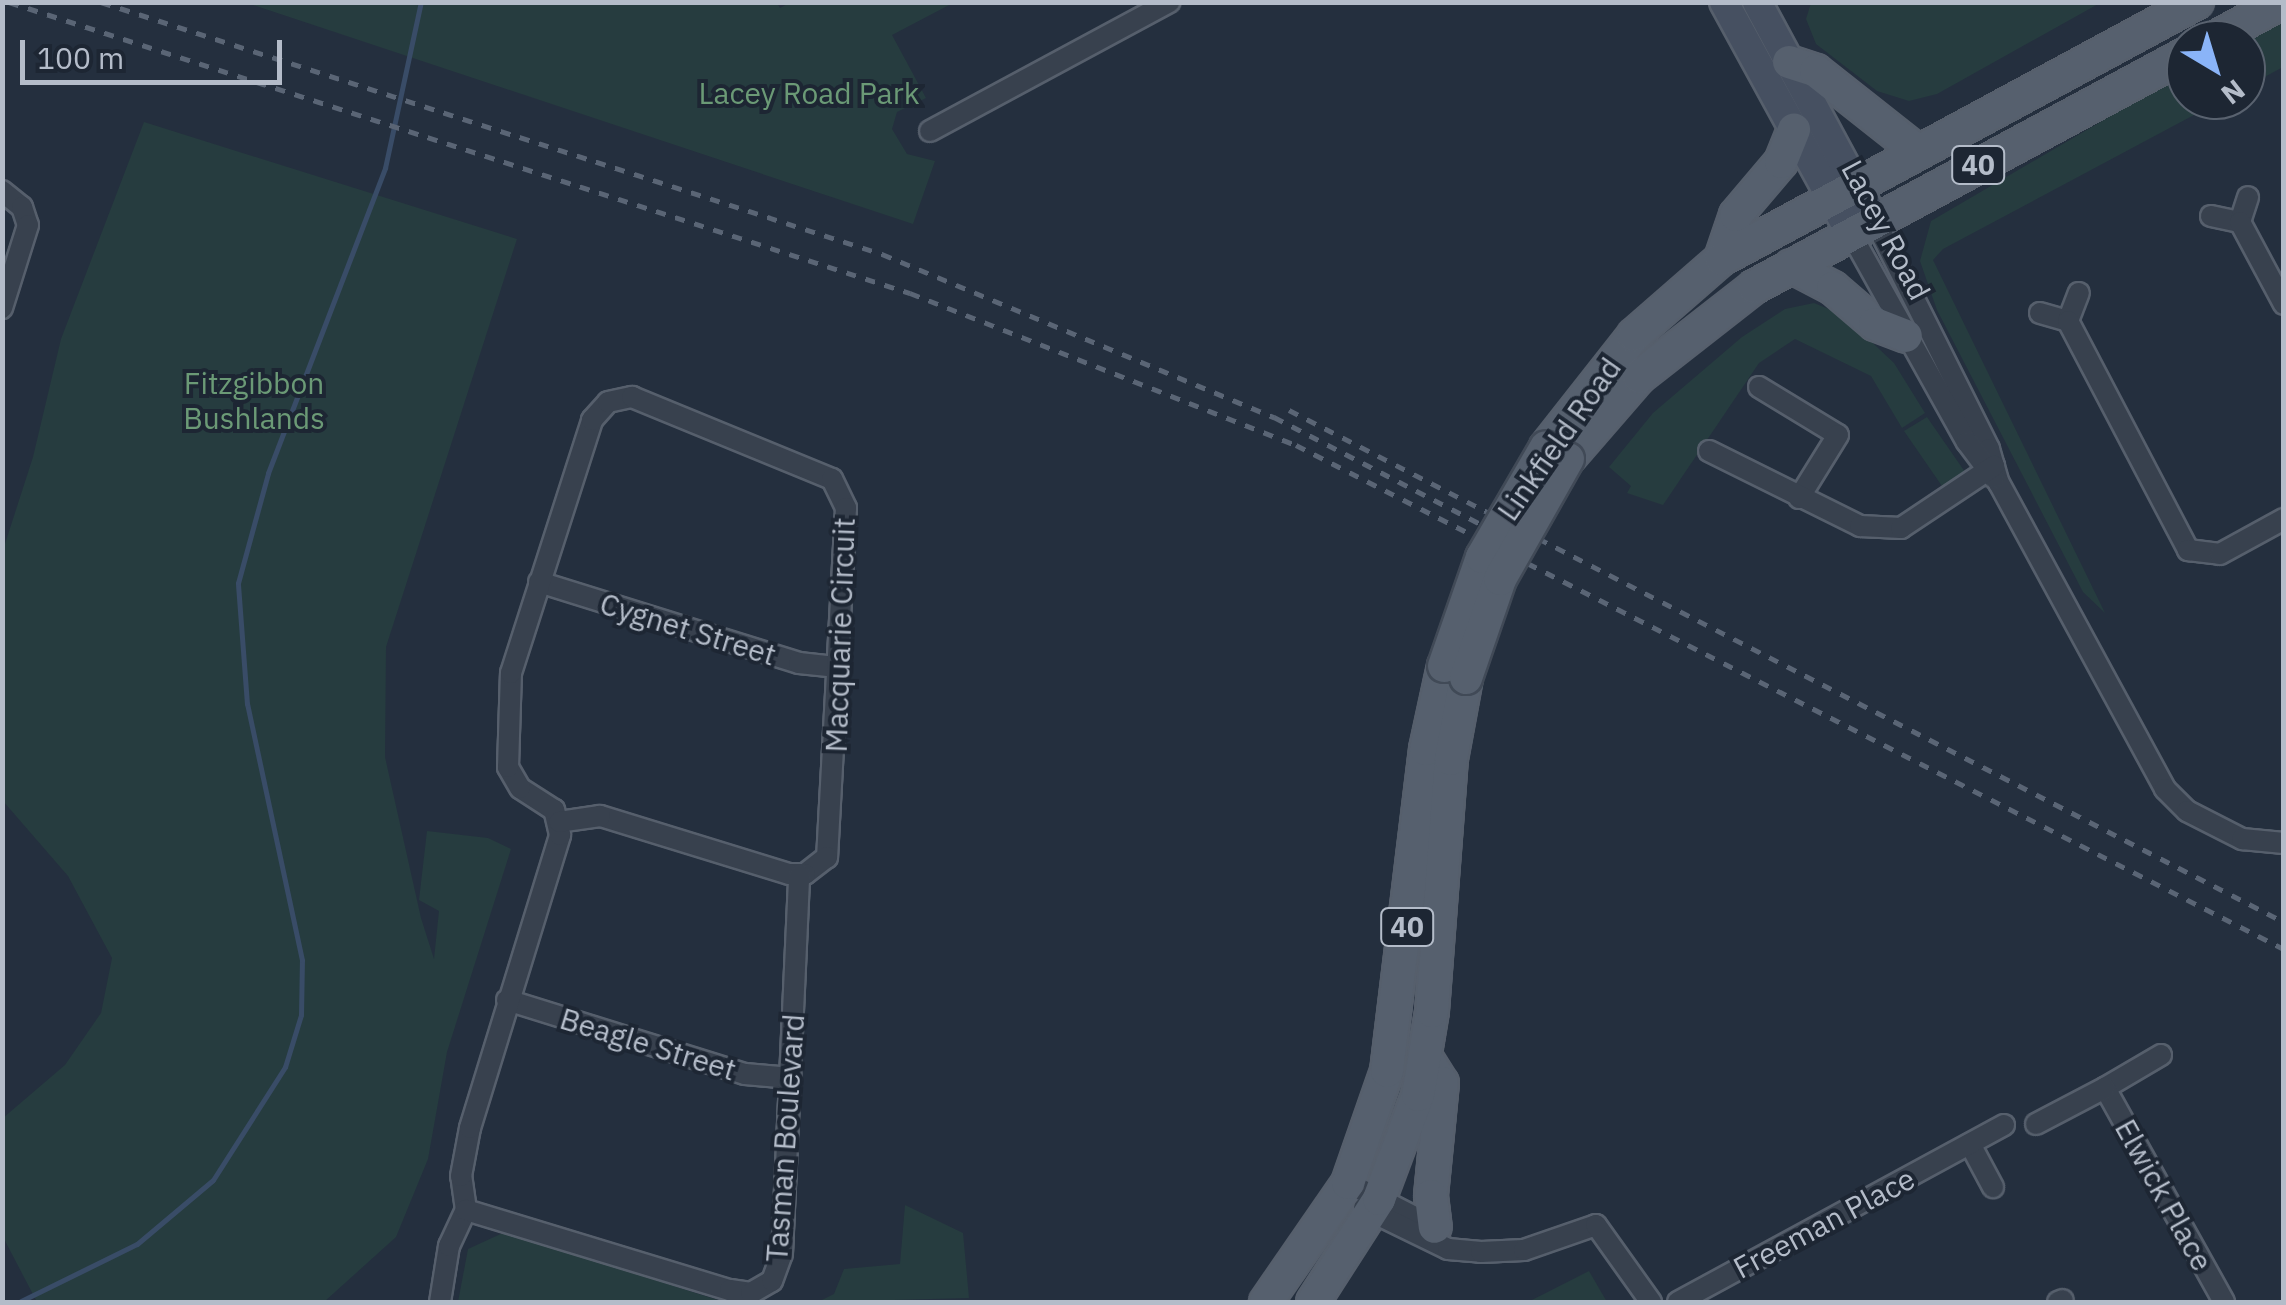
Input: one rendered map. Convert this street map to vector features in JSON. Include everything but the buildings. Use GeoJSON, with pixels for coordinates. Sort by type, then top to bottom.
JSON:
{"type":"FeatureCollection","features":[{"type":"Feature","properties":{"kind":"main road","name":"Linkfield Road"},"geometry":{"type":"LineString","coordinates":[[1345,1190],[1393,1042],[1426,749],[1455,672],[1557,453],[1634,334],[1722,259],[1916,150],[2197,2]]}},
{"type":"Feature","properties":{"kind":"main road"},"geometry":{"type":"LineString","coordinates":[[2249,20],[2282,2]]}},
{"type":"Feature","properties":{"kind":"main road"},"geometry":{"type":"LineString","coordinates":[[1789,62],[1816,71],[1916,150]]}},
{"type":"Feature","properties":{"kind":"main road","name":"Linkfield Road"},"geometry":{"type":"LineString","coordinates":[[1557,453],[1664,354],[1790,266],[2166,65]]}},
{"type":"Feature","properties":{"kind":"main road"},"geometry":{"type":"LineString","coordinates":[[1722,259],[1736,215],[1781,162],[1794,130]]}},
{"type":"Feature","properties":{"kind":"main road"},"geometry":{"type":"LineString","coordinates":[[1790,266],[1833,288],[1875,324],[1906,336]]}},
{"type":"Feature","properties":{"kind":"main road","name":"Linkfield Road"},"geometry":{"type":"LineString","coordinates":[[1376,1206],[1426,1058],[1455,672]]}},
{"type":"Feature","properties":{"kind":"main road"},"geometry":{"type":"LineString","coordinates":[[1426,1058],[1442,1083],[1431,1196],[1436,1227]]}},
{"type":"Feature","properties":{"kind":"main road","name":"40"},"geometry":{"type":"LineString","coordinates":[[1266,1302],[1345,1190]]}},
{"type":"Feature","properties":{"kind":"main road","name":"40"},"geometry":{"type":"LineString","coordinates":[[1312,1302],[1376,1206]]}},
{"type":"Feature","properties":{"kind":"street"},"geometry":{"type":"LineString","coordinates":[[930,131],[1170,2]]}},
{"type":"Feature","properties":{"kind":"street","name":"Lacey Road"},"geometry":{"type":"LineString","coordinates":[[1724,2],[1794,130],[1843,190]]}},
{"type":"Feature","properties":{"kind":"street","name":"Lacey Road"},"geometry":{"type":"LineString","coordinates":[[1757,2],[1789,62],[1843,190],[2165,790],[2188,812],[2275,844]]}},
{"type":"Feature","properties":{"kind":"street"},"geometry":{"type":"LineString","coordinates":[[2,191],[22,206],[28,225],[2,308]]}},
{"type":"Feature","properties":{"kind":"street"},"geometry":{"type":"LineString","coordinates":[[2248,197],[2240,222],[2284,304]]}},
{"type":"Feature","properties":{"kind":"street"},"geometry":{"type":"LineString","coordinates":[[2212,216],[2240,222]]}},
{"type":"Feature","properties":{"kind":"street","name":"Lacey Road"},"geometry":{"type":"LineString","coordinates":[[1863,228],[1906,336],[1994,473]]}},
{"type":"Feature","properties":{"kind":"street"},"geometry":{"type":"LineString","coordinates":[[2068,322],[2079,293]]}},
{"type":"Feature","properties":{"kind":"street"},"geometry":{"type":"LineString","coordinates":[[2040,313],[2068,322],[2188,550],[2220,554],[2284,520]]}},
{"type":"Feature","properties":{"kind":"street"},"geometry":{"type":"LineString","coordinates":[[1759,387],[1838,435],[1800,498]]}},
{"type":"Feature","properties":{"kind":"street","name":"Macquarie Circuit"},"geometry":{"type":"LineString","coordinates":[[559,822],[549,805],[514,781],[506,758],[511,673],[592,420],[608,402],[632,397],[838,484],[846,508],[832,842],[820,865],[799,874]]}},
{"type":"Feature","properties":{"kind":"street"},"geometry":{"type":"LineString","coordinates":[[1710,451],[1849,523],[1901,528],[1994,473]]}},
{"type":"Feature","properties":{"kind":"street","name":"Cygnet Street"},"geometry":{"type":"LineString","coordinates":[[539,582],[799,663],[838,667]]}},
{"type":"Feature","properties":{"kind":"street"},"geometry":{"type":"LineString","coordinates":[[440,1302],[449,1246],[466,1210],[462,1168],[559,822],[600,816],[799,874]]}},
{"type":"Feature","properties":{"kind":"street","name":"Tasman Boulevard"},"geometry":{"type":"LineString","coordinates":[[466,1210],[730,1290],[758,1290],[776,1275],[782,1256],[799,874]]}},
{"type":"Feature","properties":{"kind":"street","name":"Beagle Street"},"geometry":{"type":"LineString","coordinates":[[507,1000],[745,1074],[791,1078]]}},
{"type":"Feature","properties":{"kind":"street","name":"Elwick Place"},"geometry":{"type":"LineString","coordinates":[[2036,1124],[2162,1055]]}},
{"type":"Feature","properties":{"kind":"street","name":"Elwick Place"},"geometry":{"type":"LineString","coordinates":[[2105,1088],[2224,1302]]}},
{"type":"Feature","properties":{"kind":"street","name":"Freeman Place"},"geometry":{"type":"LineString","coordinates":[[1678,1302],[2004,1125]]}},
{"type":"Feature","properties":{"kind":"street"},"geometry":{"type":"LineString","coordinates":[[1970,1144],[1993,1187]]}},
{"type":"Feature","properties":{"kind":"street"},"geometry":{"type":"LineString","coordinates":[[1345,1190],[1448,1250],[1524,1250],[1596,1226],[1650,1302]]}},
{"type":"Feature","properties":{"kind":"street"},"geometry":{"type":"LineString","coordinates":[[1376,1206],[1436,1227],[1468,1250]]}},
{"type":"Feature","properties":{"kind":"green space","name":"Lacey Road Park"},"geometry":{"type":"Polygon","coordinates":[[[791,2],[953,3],[892,35],[926,98],[897,112],[892,129],[907,154],[935,161],[913,224],[247,3],[777,3],[780,8],[791,2]]]}},
{"type":"Feature","properties":{"kind":"green space"},"geometry":{"type":"Polygon","coordinates":[[[1811,2],[2100,3],[1937,94],[1909,101],[1877,91],[1816,44],[1806,19],[1811,2]]]}},
{"type":"Feature","properties":{"kind":"green space"},"geometry":{"type":"Polygon","coordinates":[[[2283,19],[2283,67],[2266,76],[2266,29],[2283,19]]]}},
{"type":"Feature","properties":{"kind":"green space"},"geometry":{"type":"Polygon","coordinates":[[[2166,84],[2166,120],[2185,120],[1943,249],[1933,260],[2105,613],[2083,592],[1937,310],[1920,261],[1931,221],[2166,84]]]}},
{"type":"Feature","properties":{"kind":"green space","name":"Fitzgibbon Bushlands"},"geometry":{"type":"Polygon","coordinates":[[[144,122],[517,239],[386,647],[385,757],[421,918],[434,959],[439,911],[419,900],[427,831],[488,838],[511,849],[447,1052],[428,1159],[396,1237],[324,1302],[37,1302],[3,1237],[3,1118],[65,1065],[101,1013],[112,958],[68,876],[3,801],[3,550],[33,457],[61,339],[144,122]]]}},
{"type":"Feature","properties":{"kind":"green space"},"geometry":{"type":"Polygon","coordinates":[[[1814,303],[1843,315],[1894,363],[1925,413],[1902,428],[1871,376],[1795,339],[1759,363],[1663,505],[1627,493],[1631,486],[1609,467],[1653,413],[1742,337],[1785,309],[1814,303]]]}},
{"type":"Feature","properties":{"kind":"green space"},"geometry":{"type":"Polygon","coordinates":[[[1927,417],[1965,472],[1944,489],[1904,431],[1927,417]]]}},
{"type":"Feature","properties":{"kind":"green space"},"geometry":{"type":"Polygon","coordinates":[[[905,1205],[963,1233],[969,1298],[818,1302],[834,1294],[844,1269],[900,1264],[905,1205]]]}},
{"type":"Feature","properties":{"kind":"green space"},"geometry":{"type":"Polygon","coordinates":[[[505,1232],[724,1302],[458,1302],[468,1249],[505,1232]]]}},
{"type":"Feature","properties":{"kind":"green space"},"geometry":{"type":"Polygon","coordinates":[[[1589,1271],[1607,1302],[1528,1302],[1589,1271]]]}},
{"type":"Feature","properties":{"kind":"waterway"},"geometry":{"type":"LineString","coordinates":[[21,1301],[137,1244],[213,1180],[285,1067],[301,1015],[302,960],[247,704],[238,583],[268,473],[385,168],[421,2]]}},
{"type":"Feature","properties":{"kind":"railway"},"geometry":{"type":"LineString","coordinates":[[9,2],[910,293],[1296,445],[2284,949]]}},
{"type":"Feature","properties":{"kind":"railway"},"geometry":{"type":"LineString","coordinates":[[101,2],[882,254],[1274,417],[1513,541]]}},
{"type":"Feature","properties":{"kind":"railway"},"geometry":{"type":"LineString","coordinates":[[1289,410],[2284,922]]}}]}
